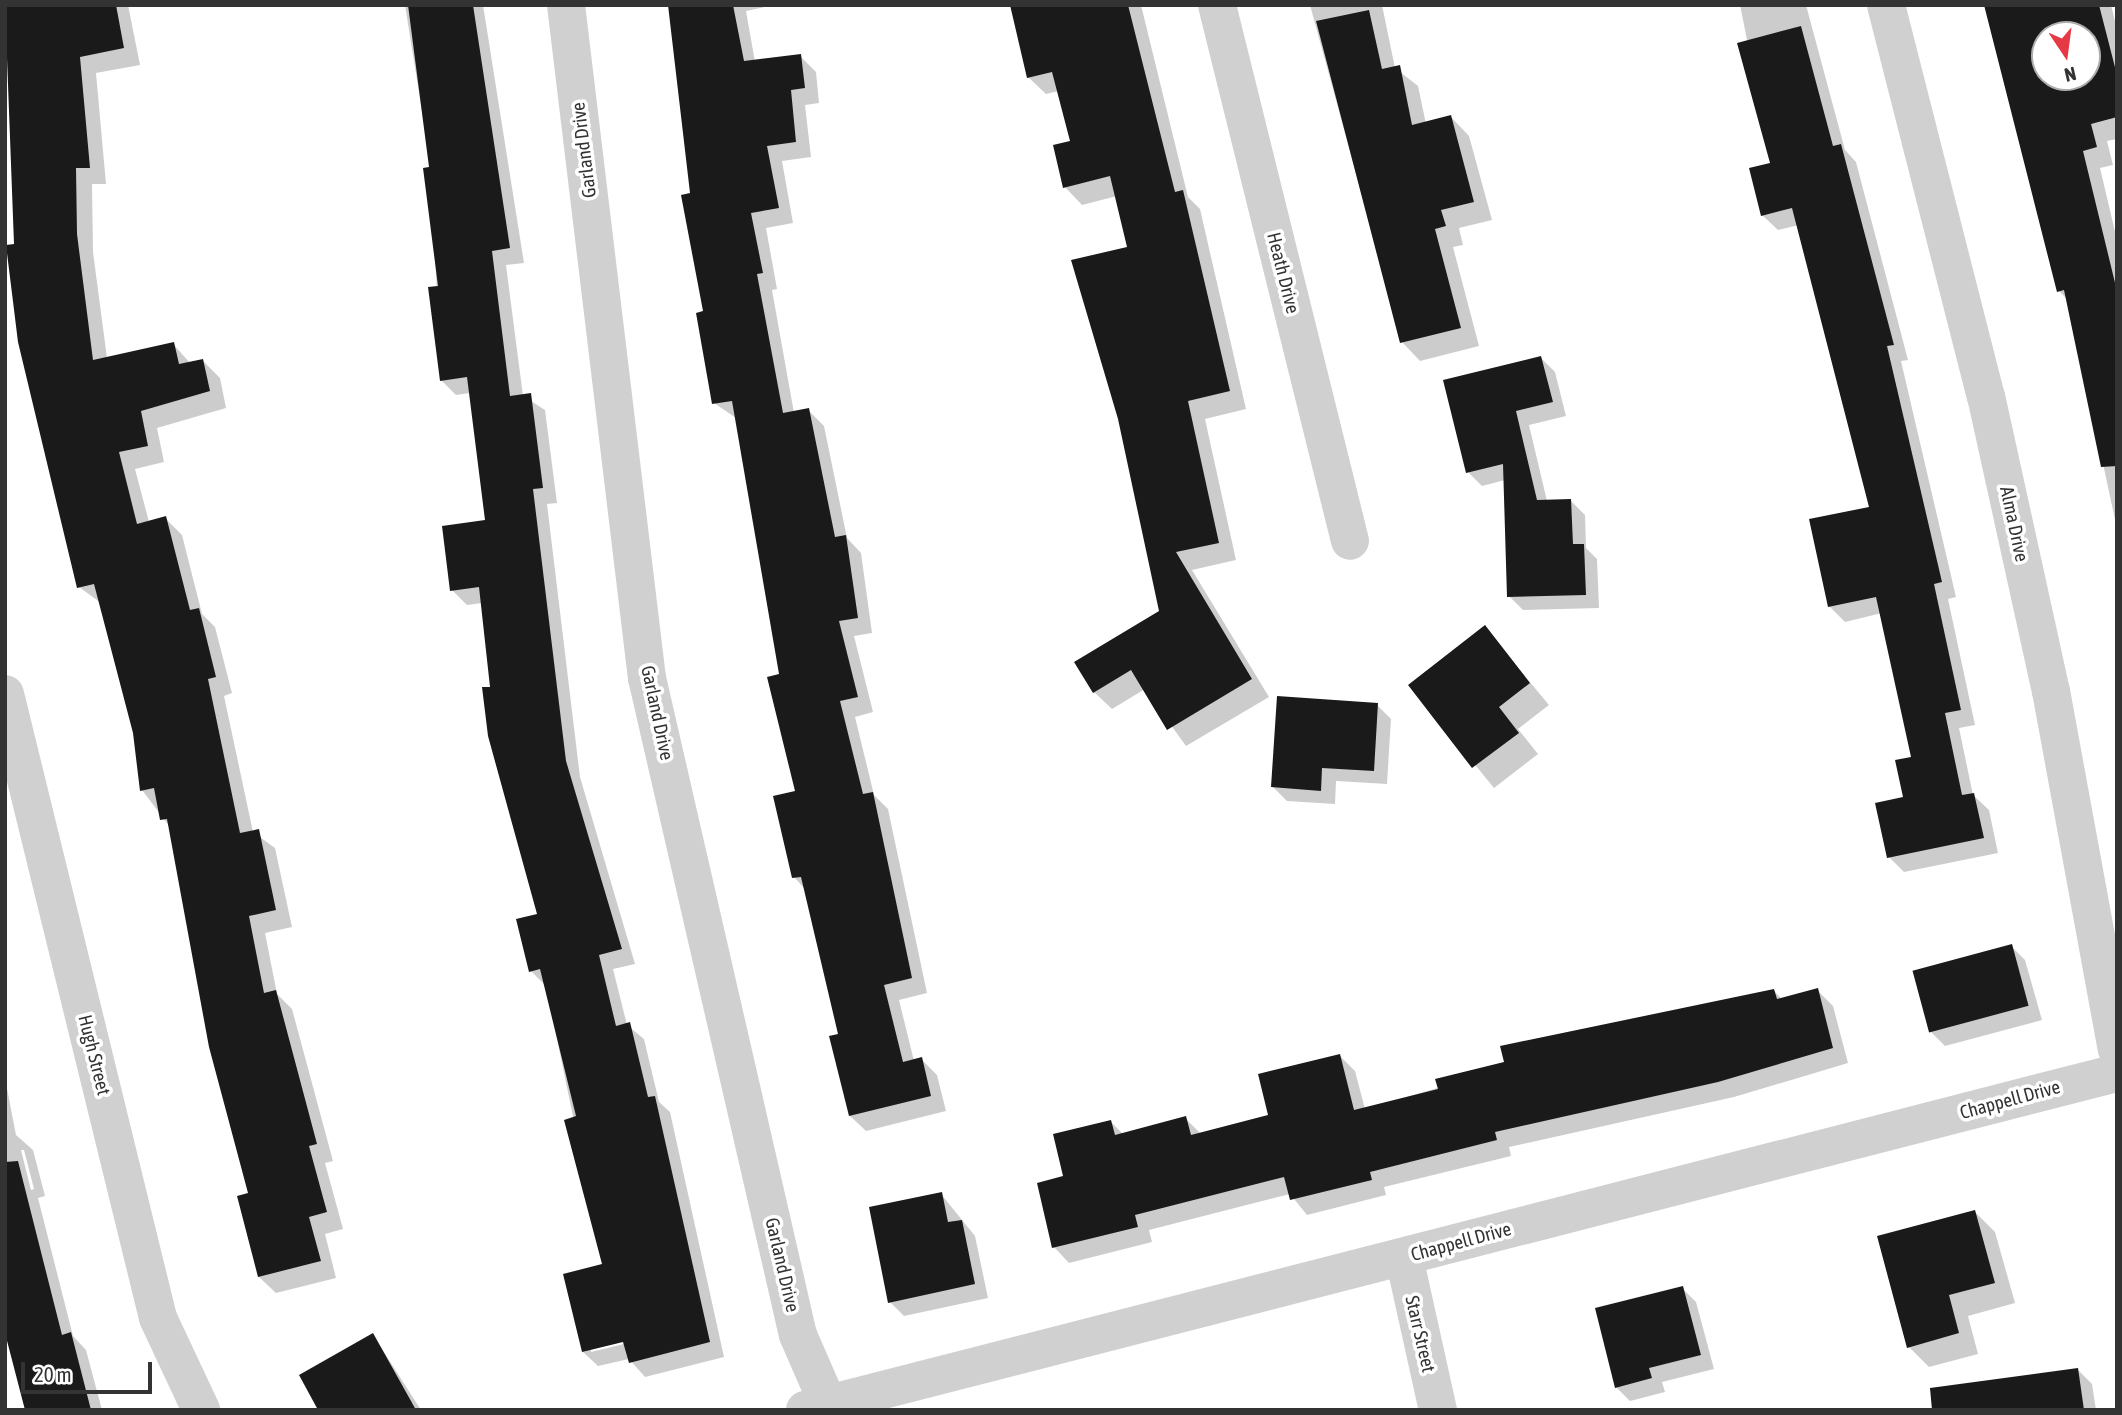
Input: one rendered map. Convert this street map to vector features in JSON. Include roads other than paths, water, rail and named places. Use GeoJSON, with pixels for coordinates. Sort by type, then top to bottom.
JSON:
{"type":"FeatureCollection","features":[{"type":"Feature","properties":{"kind":"street","name":"Garland Drive"},"geometry":{"type":"LineString","coordinates":[[566,5],[648,678],[816,1407]]}},
{"type":"Feature","properties":{"kind":"street","name":"Heath Drive"},"geometry":{"type":"LineString","coordinates":[[1217,5],[1350,541]]}},
{"type":"Feature","properties":{"kind":"street","name":"Alma Drive"},"geometry":{"type":"LineString","coordinates":[[1886,5],[1998,449],[2051,691],[2117,1049]]}},
{"type":"Feature","properties":{"kind":"street","name":"Hugh Street"},"geometry":{"type":"LineString","coordinates":[[5,694],[158,1318],[201,1410]]}},
{"type":"Feature","properties":{"kind":"street","name":"Chappell Drive"},"geometry":{"type":"LineString","coordinates":[[816,1407],[2117,1073]]}},
{"type":"Feature","properties":{"kind":"street","name":"Starr Street"},"geometry":{"type":"LineString","coordinates":[[1404,1257],[1438,1410]]}}]}
